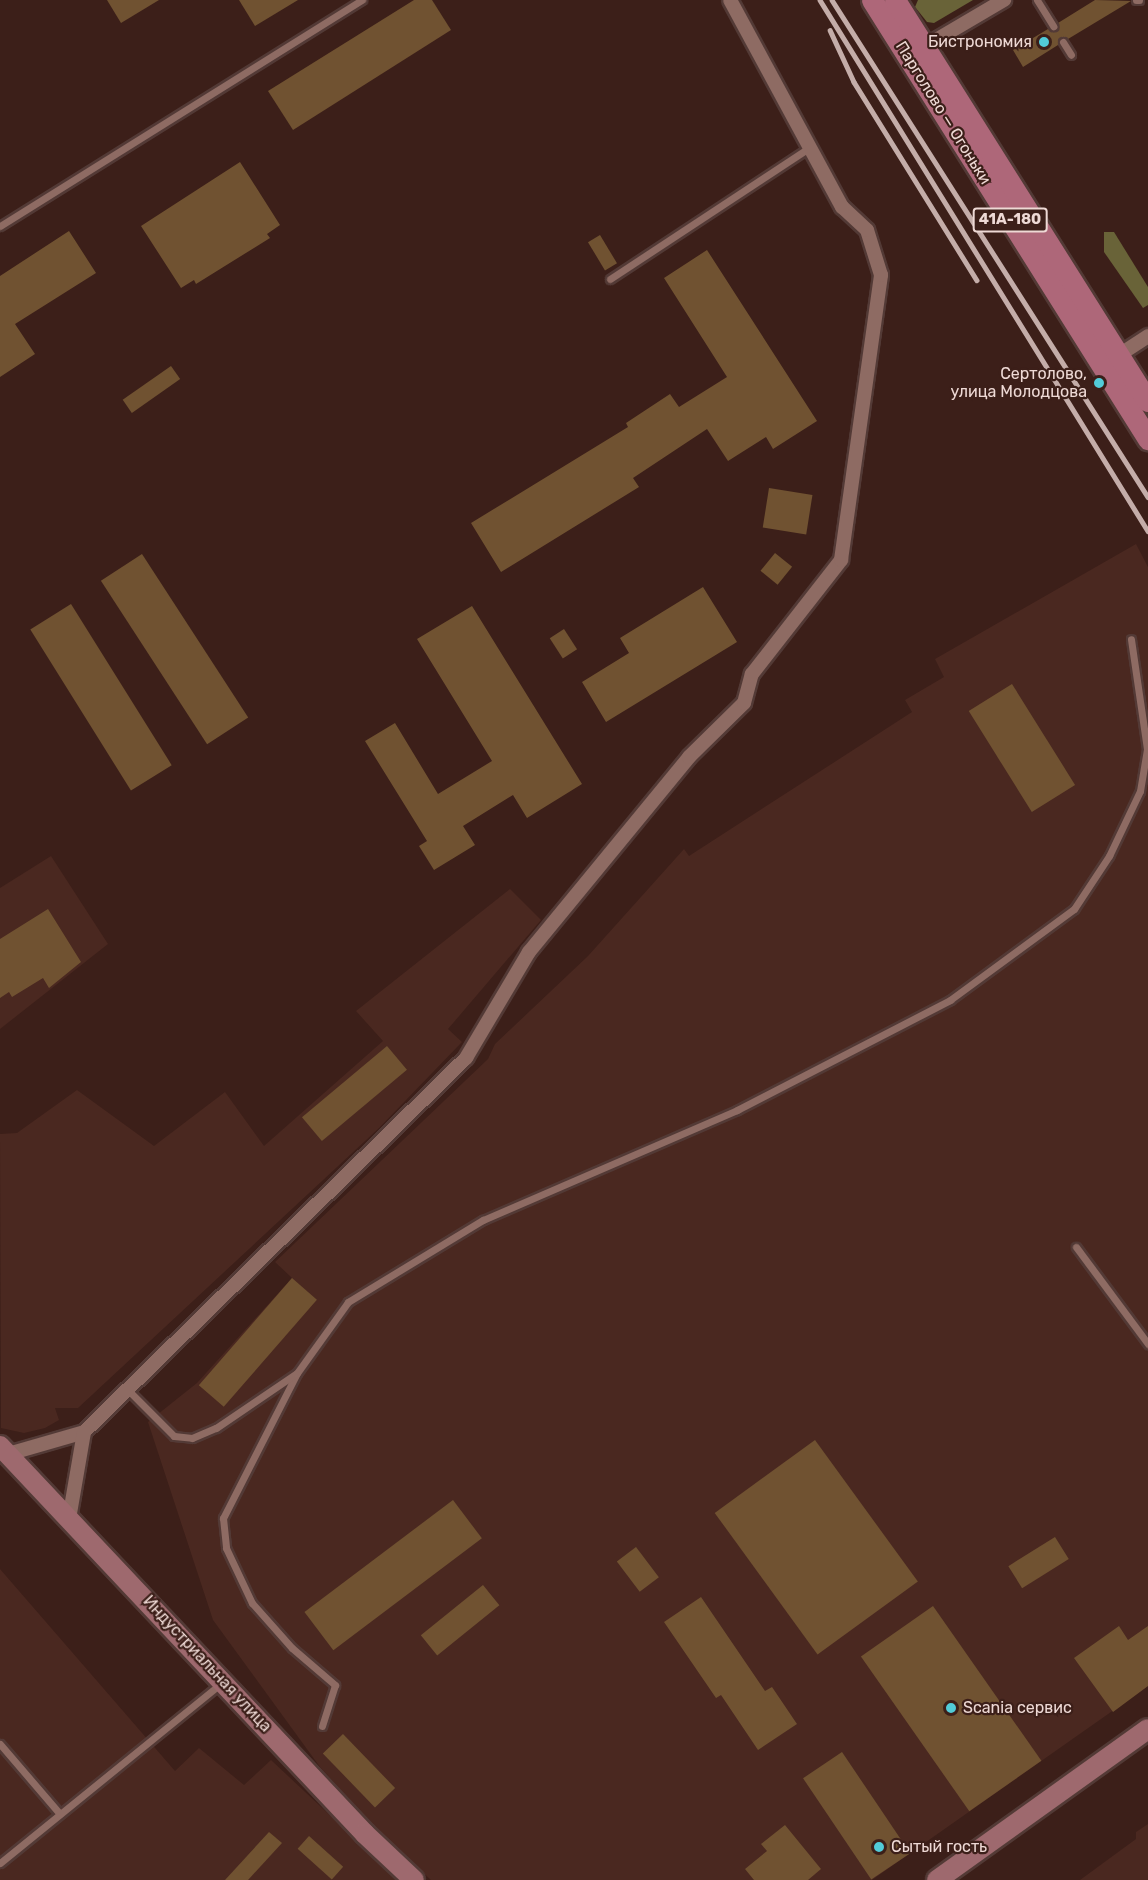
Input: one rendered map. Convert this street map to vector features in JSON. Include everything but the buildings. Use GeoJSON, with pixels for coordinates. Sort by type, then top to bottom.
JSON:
{"type":"FeatureCollection","features":[{"type":"Feature","properties":{"kind":"main road","name":"Парголово — Огоньки"},"geometry":{"type":"LineString","coordinates":[[872,0],[916,52],[1148,401]]}},
{"type":"Feature","properties":{"kind":"main road","name":"Парголово — Огоньки"},"geometry":{"type":"LineString","coordinates":[[895,0],[916,52],[1148,439]]}},
{"type":"Feature","properties":{"kind":"street"},"geometry":{"type":"LineString","coordinates":[[69,1519],[84,1432],[126,1387],[466,1058],[529,952],[689,757],[744,703],[752,674],[841,560],[881,275],[867,230],[842,207],[730,0]]}},
{"type":"Feature","properties":{"kind":"street"},"geometry":{"type":"LineString","coordinates":[[916,52],[1004,0]]}},
{"type":"Feature","properties":{"kind":"street"},"geometry":{"type":"LineString","coordinates":[[1119,355],[1148,336]]}},
{"type":"Feature","properties":{"kind":"street"},"geometry":{"type":"LineString","coordinates":[[4,1450],[84,1432]]}},
{"type":"Feature","properties":{"kind":"street","name":"Индустриальная улица"},"geometry":{"type":"LineString","coordinates":[[4,1450],[224,1681],[365,1834],[414,1880]]}},
{"type":"Feature","properties":{"kind":"street"},"geometry":{"type":"LineString","coordinates":[[937,1880],[1148,1729]]}},
{"type":"Feature","properties":{"kind":"lane"},"geometry":{"type":"LineString","coordinates":[[0,226],[362,0]]}},
{"type":"Feature","properties":{"kind":"lane"},"geometry":{"type":"LineString","coordinates":[[1037,0],[1053,26]]}},
{"type":"Feature","properties":{"kind":"lane"},"geometry":{"type":"LineString","coordinates":[[1063,42],[1071,54]]}},
{"type":"Feature","properties":{"kind":"lane"},"geometry":{"type":"LineString","coordinates":[[610,279],[810,147]]}},
{"type":"Feature","properties":{"kind":"lane"},"geometry":{"type":"LineString","coordinates":[[322,1726],[335,1685],[292,1648],[252,1604],[226,1548],[224,1518],[297,1373],[348,1302],[483,1220],[736,1110],[950,1000],[1074,909],[1109,856],[1140,791],[1147,749],[1131,639]]}},
{"type":"Feature","properties":{"kind":"lane"},"geometry":{"type":"LineString","coordinates":[[1076,1247],[1148,1344]]}},
{"type":"Feature","properties":{"kind":"lane"},"geometry":{"type":"LineString","coordinates":[[126,1387],[174,1436],[192,1438],[216,1428],[297,1373]]}},
{"type":"Feature","properties":{"kind":"lane"},"geometry":{"type":"LineString","coordinates":[[0,1863],[224,1681]]}},
{"type":"Feature","properties":{"kind":"lane"},"geometry":{"type":"LineString","coordinates":[[0,1744],[60,1814]]}},
{"type":"Feature","properties":{"kind":"shaded area"},"geometry":{"type":"Polygon","coordinates":[[[918,0],[973,0],[934,23],[927,22],[915,7],[918,0]]]}},
{"type":"Feature","properties":{"kind":"shaded area"},"geometry":{"type":"Polygon","coordinates":[[[1104,232],[1114,232],[1148,287],[1148,305],[1143,308],[1104,252],[1104,232]]]}},
{"type":"Feature","properties":{"kind":"shaded area"},"geometry":{"type":"Polygon","coordinates":[[[1136,544],[1148,567],[1148,1686],[872,1880],[431,1880],[383,1836],[320,1767],[213,1620],[148,1422],[197,1383],[292,1278],[275,1262],[488,1059],[495,1044],[588,956],[684,849],[689,856],[912,712],[905,700],[944,677],[935,659],[1136,544]]]}},
{"type":"Feature","properties":{"kind":"shaded area"},"geometry":{"type":"Polygon","coordinates":[[[51,856],[108,944],[0,1029],[0,888],[51,856]]]}},
{"type":"Feature","properties":{"kind":"shaded area"},"geometry":{"type":"Polygon","coordinates":[[[510,889],[541,920],[448,1029],[462,1042],[379,1128],[78,1408],[55,1408],[59,1420],[45,1428],[24,1433],[1,1428],[0,1134],[17,1133],[77,1090],[154,1146],[225,1092],[264,1146],[383,1041],[356,1011],[510,889]]]}},
{"type":"Feature","properties":{"kind":"shaded area"},"geometry":{"type":"Polygon","coordinates":[[[0,1569],[175,1771],[199,1748],[244,1785],[271,1760],[399,1880],[0,1880],[0,1569]]]}},
{"type":"Feature","properties":{"kind":"shaded area"},"geometry":{"type":"Polygon","coordinates":[[[1148,1824],[1148,1880],[1080,1880],[1136,1839],[1136,1832],[1148,1824]]]}},
{"type":"Feature","properties":{"kind":"railway"},"geometry":{"type":"LineString","coordinates":[[820,0],[1148,531]]}},
{"type":"Feature","properties":{"kind":"railway"},"geometry":{"type":"LineString","coordinates":[[832,0],[1148,497]]}},
{"type":"Feature","properties":{"kind":"railway"},"geometry":{"type":"LineString","coordinates":[[830,30],[854,82],[977,280]]}},
{"type":"Feature","properties":{"kind":"place","name":"Бистрономия"},"geometry":{"type":"Point","coordinates":[1044,42]}},
{"type":"Feature","properties":{"kind":"place","name":"Сертолово, улица Молодцова"},"geometry":{"type":"Point","coordinates":[1099,383]}},
{"type":"Feature","properties":{"kind":"place","name":"Scania сервис"},"geometry":{"type":"Point","coordinates":[951,1708]}},
{"type":"Feature","properties":{"kind":"place","name":"Сытый гость"},"geometry":{"type":"Point","coordinates":[879,1847]}}]}
